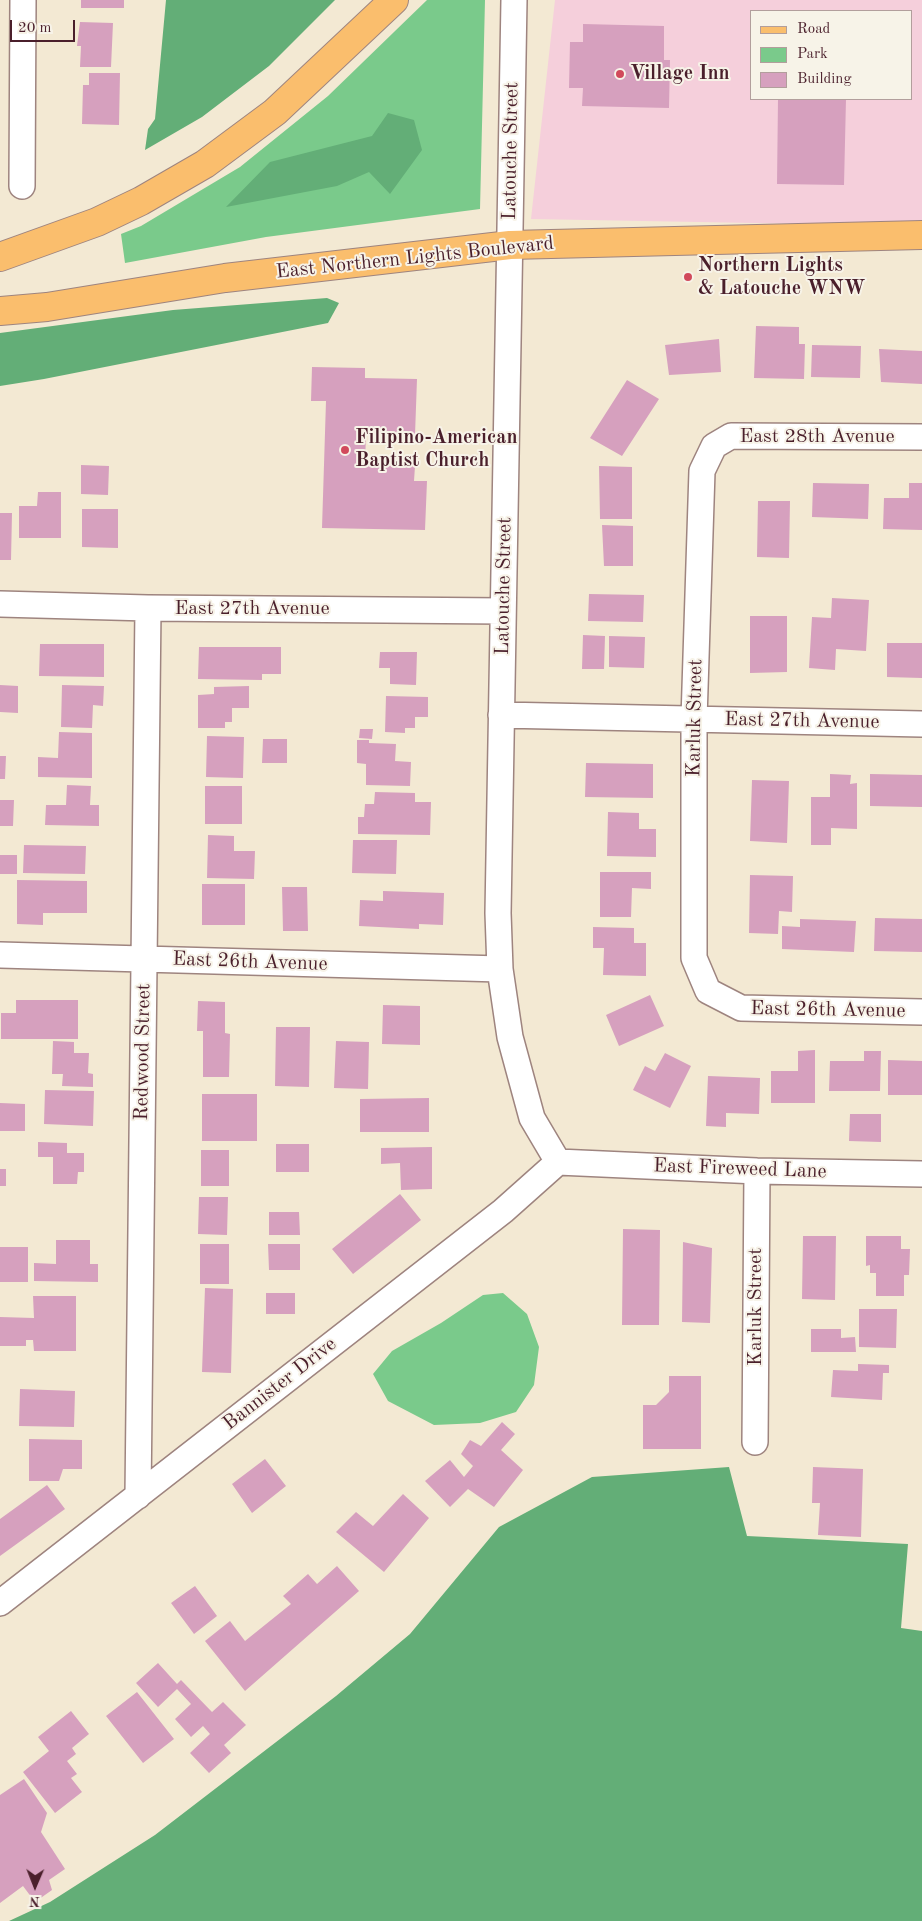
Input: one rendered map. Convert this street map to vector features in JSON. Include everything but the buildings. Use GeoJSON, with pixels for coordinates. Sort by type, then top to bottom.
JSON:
{"type":"FeatureCollection","features":[{"type":"Feature","properties":{"kind":"main road"},"geometry":{"type":"LineString","coordinates":[[8,254],[97,222],[141,201],[205,164],[275,112],[394,0]]}},
{"type":"Feature","properties":{"kind":"main road","name":"East Northern Lights Boulevard"},"geometry":{"type":"LineString","coordinates":[[0,311],[47,307],[225,278],[510,245],[922,235]]}},
{"type":"Feature","properties":{"kind":"street"},"geometry":{"type":"LineString","coordinates":[[22,186],[23,0]]}},
{"type":"Feature","properties":{"kind":"street","name":"Latouche Street"},"geometry":{"type":"LineString","coordinates":[[514,0],[498,913],[500,969],[510,1037],[532,1118],[558,1162]]}},
{"type":"Feature","properties":{"kind":"street","name":"East 28th Avenue"},"geometry":{"type":"LineString","coordinates":[[714,446],[731,436],[922,437]]}},
{"type":"Feature","properties":{"kind":"street","name":"Karluk Street"},"geometry":{"type":"LineString","coordinates":[[708,991],[694,958],[694,719],[702,471],[714,446]]}},
{"type":"Feature","properties":{"kind":"street","name":"East 27th Avenue"},"geometry":{"type":"LineString","coordinates":[[0,604],[148,608],[503,611]]}},
{"type":"Feature","properties":{"kind":"street","name":"Redwood Street"},"geometry":{"type":"LineString","coordinates":[[138,1496],[148,608]]}},
{"type":"Feature","properties":{"kind":"street","name":"East 27th Avenue"},"geometry":{"type":"LineString","coordinates":[[501,715],[922,724]]}},
{"type":"Feature","properties":{"kind":"street","name":"East 26th Avenue"},"geometry":{"type":"LineString","coordinates":[[0,954],[500,969]]}},
{"type":"Feature","properties":{"kind":"street","name":"East 26th Avenue"},"geometry":{"type":"LineString","coordinates":[[708,991],[741,1008],[922,1012]]}},
{"type":"Feature","properties":{"kind":"street","name":"Bannister Drive"},"geometry":{"type":"LineString","coordinates":[[0,1603],[503,1211],[558,1162]]}},
{"type":"Feature","properties":{"kind":"street","name":"East Fireweed Lane"},"geometry":{"type":"LineString","coordinates":[[558,1162],[757,1171],[922,1174]]}},
{"type":"Feature","properties":{"kind":"street","name":"Karluk Street"},"geometry":{"type":"LineString","coordinates":[[755,1442],[757,1171]]}},
{"type":"Feature","properties":{"kind":"shaded area"},"geometry":{"type":"Polygon","coordinates":[[[555,0],[922,0],[922,226],[531,219],[555,0]]]}},
{"type":"Feature","properties":{"kind":"green space"},"geometry":{"type":"Polygon","coordinates":[[[166,0],[335,0],[269,66],[202,117],[145,150],[148,129],[155,119],[166,0]]]}},
{"type":"Feature","properties":{"kind":"green space"},"geometry":{"type":"Polygon","coordinates":[[[427,0],[485,0],[480,209],[266,237],[125,263],[121,234],[141,226],[240,167],[328,96],[427,0]]]}},
{"type":"Feature","properties":{"kind":"green space"},"geometry":{"type":"Polygon","coordinates":[[[388,113],[414,120],[422,150],[390,194],[369,172],[337,186],[226,207],[270,162],[372,136],[388,113]]]}},
{"type":"Feature","properties":{"kind":"green space"},"geometry":{"type":"Polygon","coordinates":[[[327,298],[339,303],[328,323],[0,386],[0,333],[173,310],[327,298]]]}},
{"type":"Feature","properties":{"kind":"green space"},"geometry":{"type":"Polygon","coordinates":[[[503,1293],[527,1314],[539,1347],[534,1385],[516,1412],[480,1423],[434,1425],[388,1401],[373,1374],[392,1351],[441,1323],[483,1295],[503,1293]]]}},
{"type":"Feature","properties":{"kind":"green space"},"geometry":{"type":"Polygon","coordinates":[[[729,1467],[747,1536],[908,1544],[901,1628],[922,1631],[922,1921],[9,1921],[50,1902],[155,1835],[336,1696],[410,1634],[499,1527],[592,1477],[729,1467]]]}},
{"type":"Feature","properties":{"kind":"place","name":"Village Inn"},"geometry":{"type":"Point","coordinates":[620,74]}},
{"type":"Feature","properties":{"kind":"place","name":"Northern Lights & Latouche WNW"},"geometry":{"type":"Point","coordinates":[688,277]}},
{"type":"Feature","properties":{"kind":"place","name":"Filipino-American Baptist Church"},"geometry":{"type":"Point","coordinates":[345,450]}}]}
